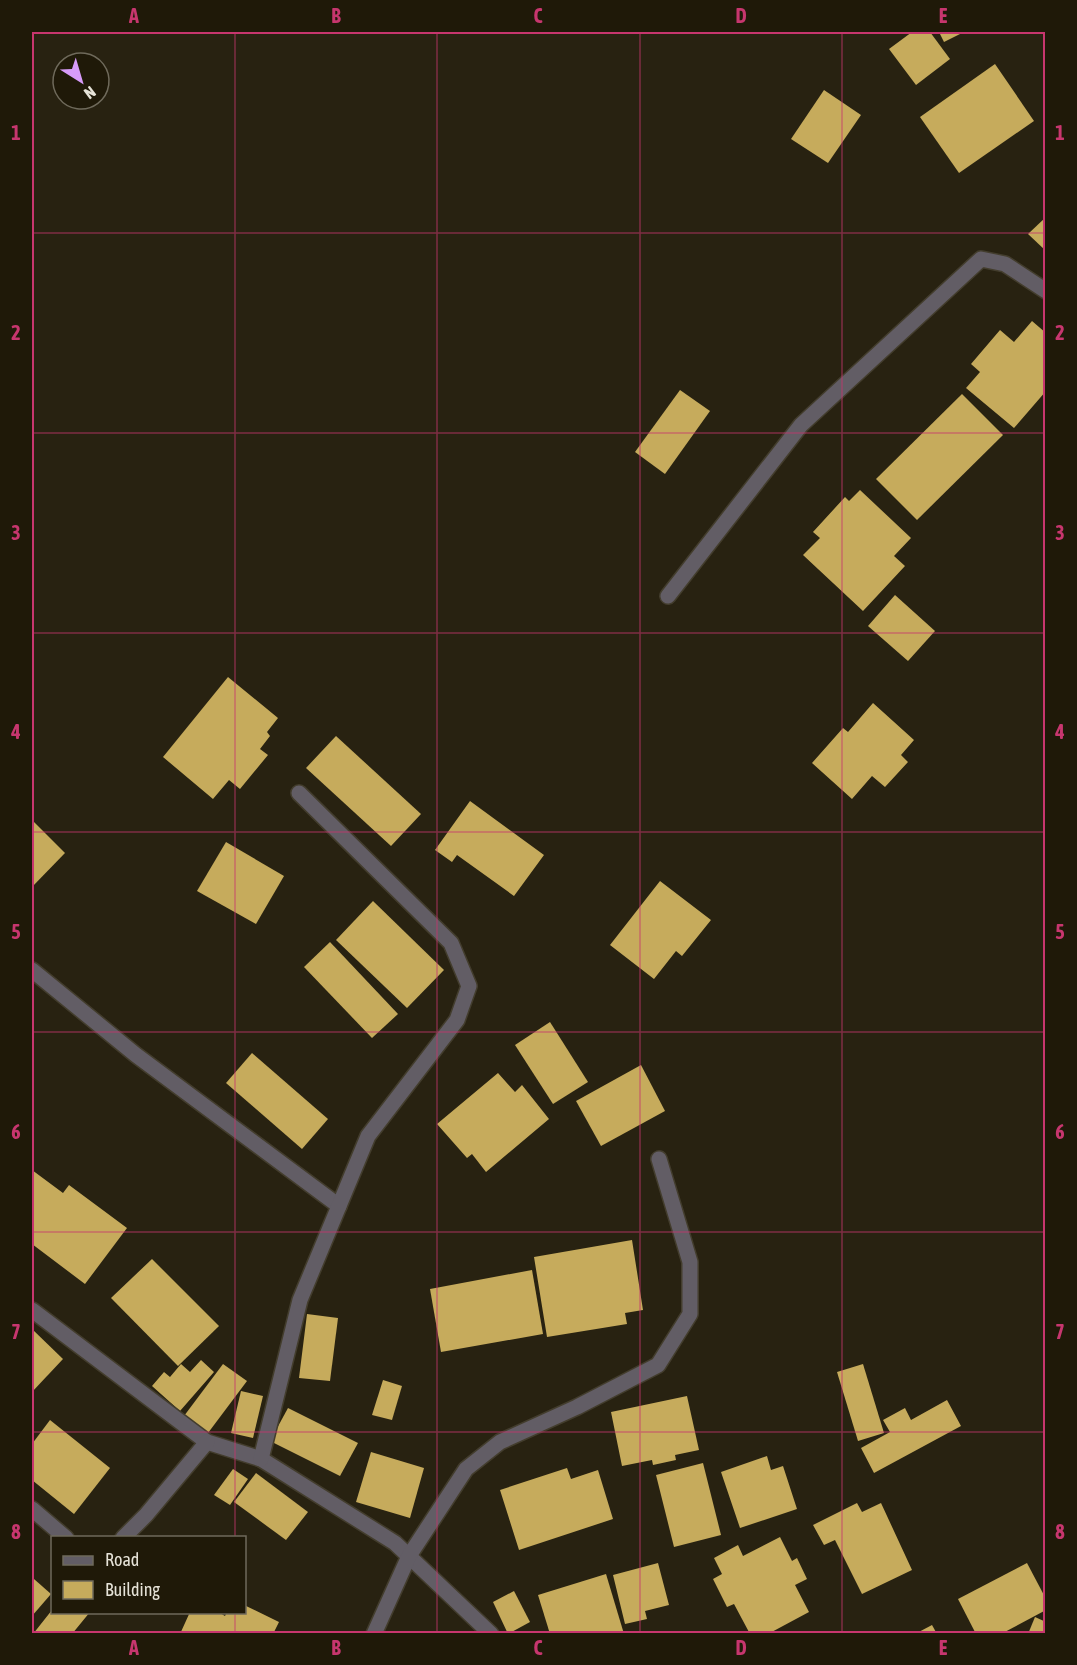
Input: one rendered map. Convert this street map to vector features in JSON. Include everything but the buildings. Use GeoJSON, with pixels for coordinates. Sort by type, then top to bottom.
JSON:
{"type":"FeatureCollection","features":[{"type":"Feature","properties":{"kind":"street"},"geometry":{"type":"LineString","coordinates":[[668,597],[801,425],[981,259],[1005,264],[1046,291]]}},
{"type":"Feature","properties":{"kind":"street"},"geometry":{"type":"LineString","coordinates":[[261,1459],[300,1300],[368,1136],[457,1020],[469,986],[451,943],[299,793]]}},
{"type":"Feature","properties":{"kind":"street"},"geometry":{"type":"LineString","coordinates":[[32,970],[136,1055],[339,1206]]}},
{"type":"Feature","properties":{"kind":"street"},"geometry":{"type":"LineString","coordinates":[[374,1634],[409,1556],[466,1469],[501,1442],[577,1407],[658,1365],[690,1314],[690,1263],[659,1159]]}},
{"type":"Feature","properties":{"kind":"street"},"geometry":{"type":"LineString","coordinates":[[32,1311],[207,1442],[261,1459],[395,1543],[491,1634]]}},
{"type":"Feature","properties":{"kind":"street"},"geometry":{"type":"LineString","coordinates":[[125,1536],[146,1515],[207,1442]]}},
{"type":"Feature","properties":{"kind":"street"},"geometry":{"type":"LineString","coordinates":[[32,1509],[64,1536]]}}]}
